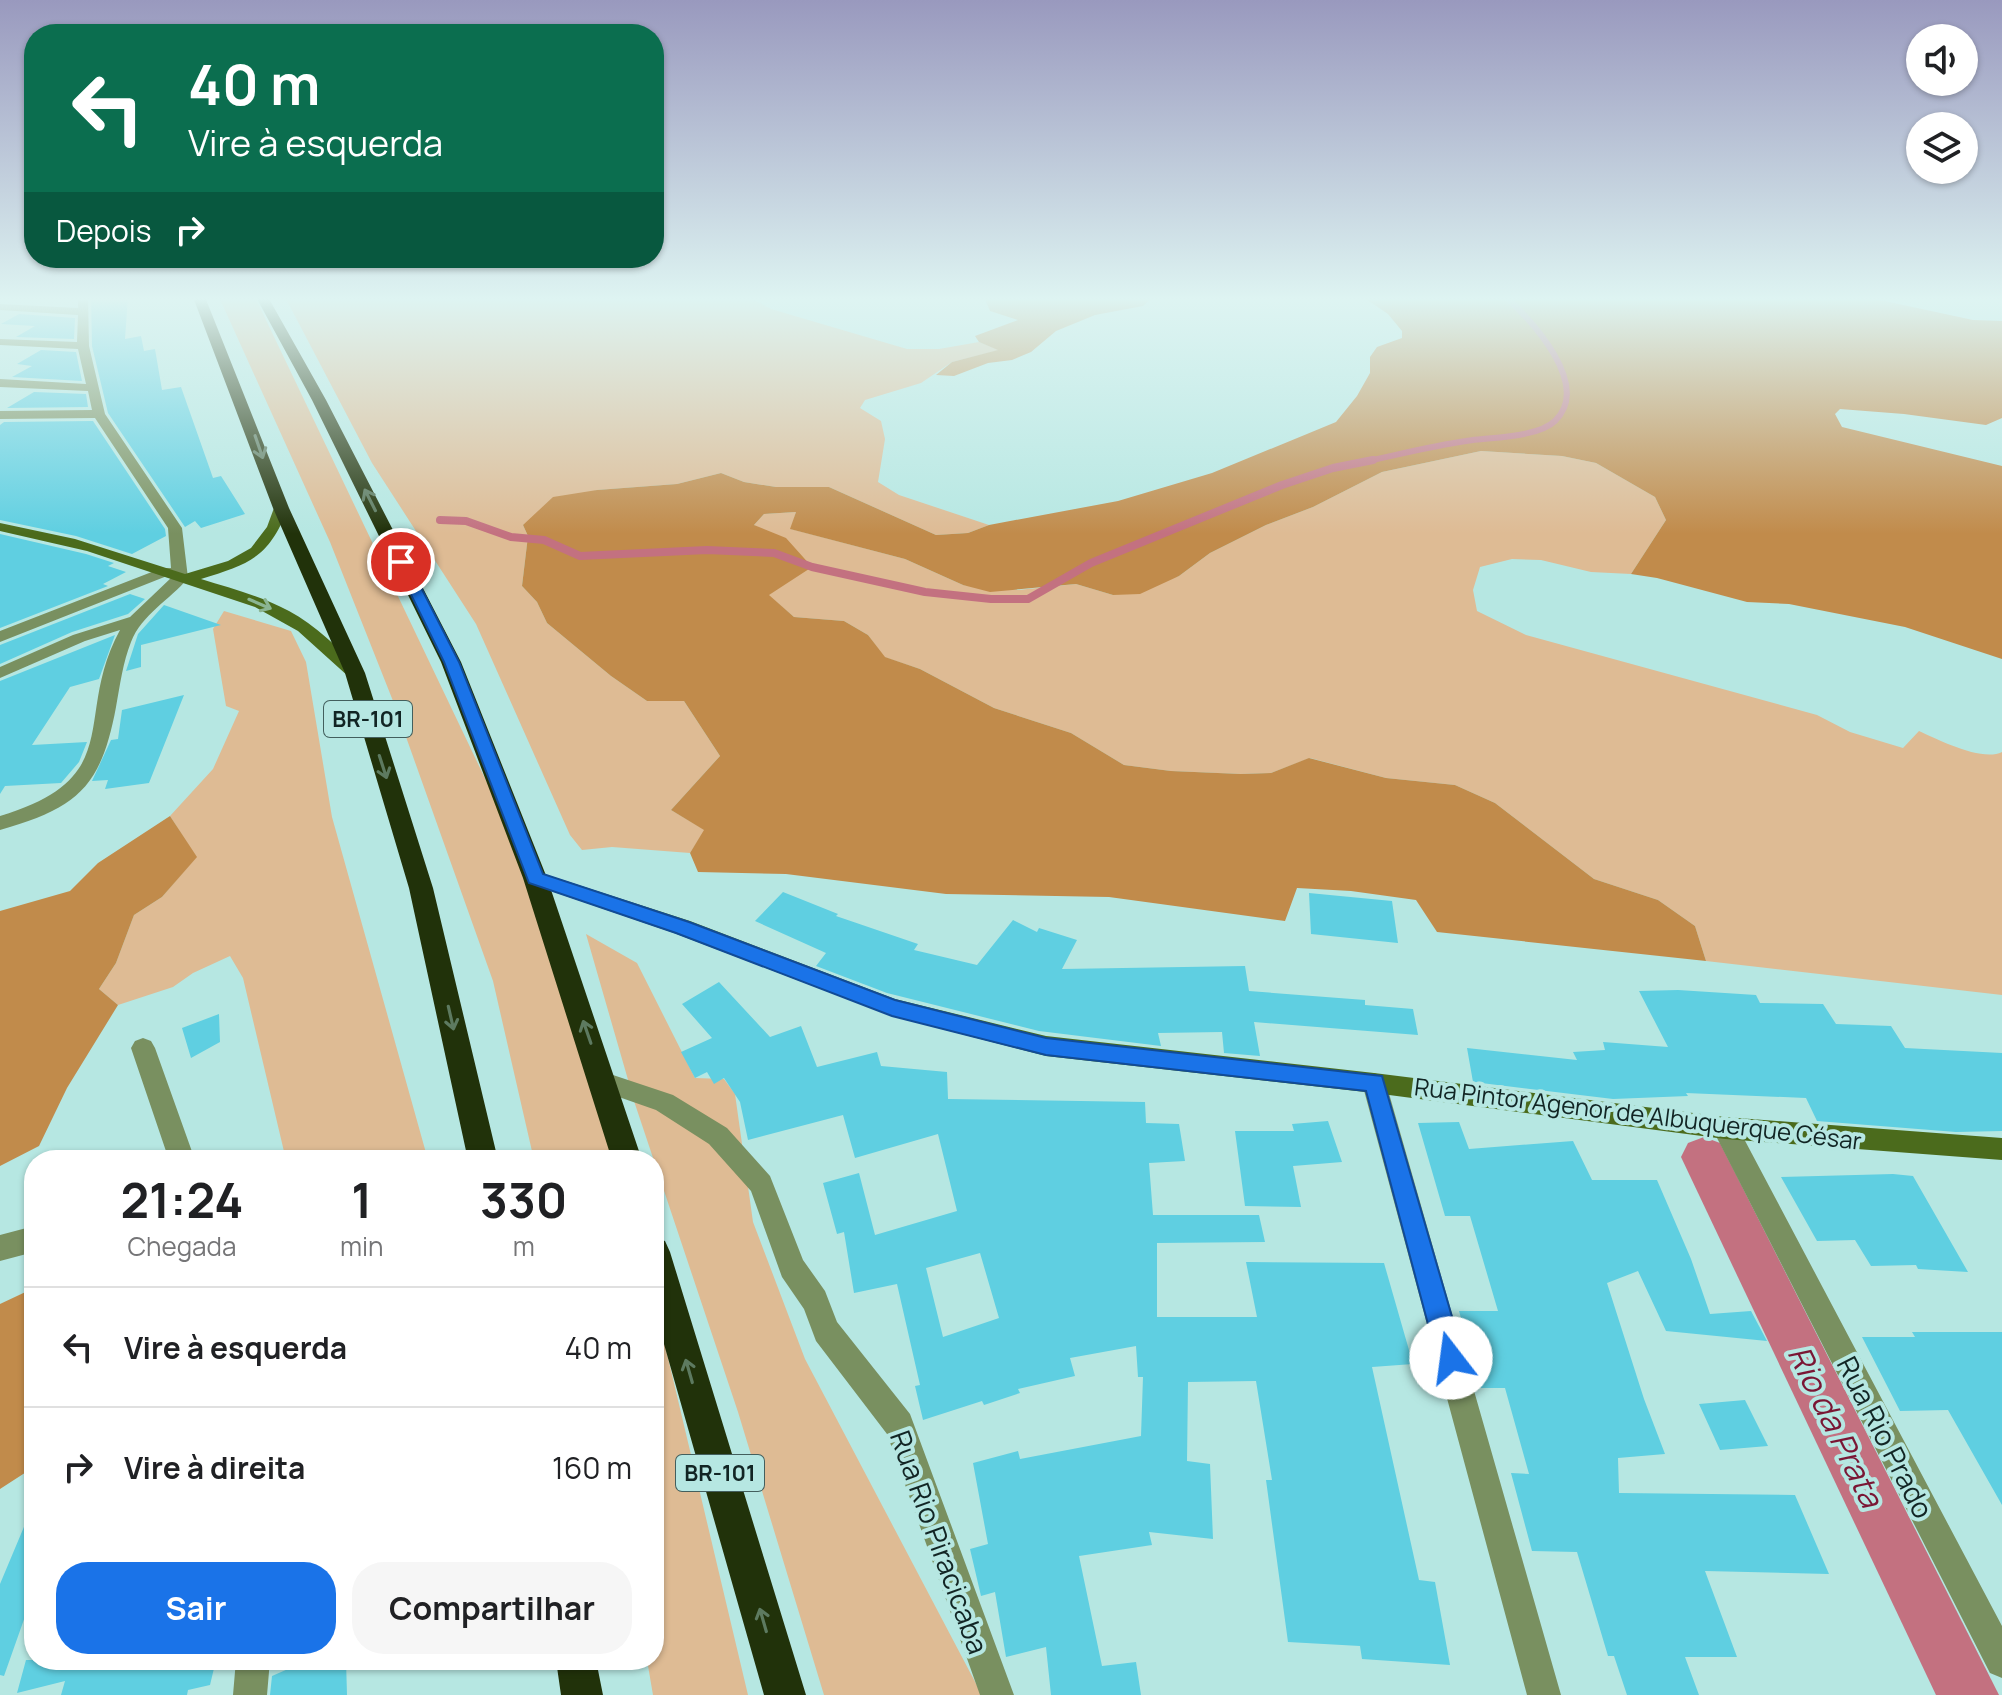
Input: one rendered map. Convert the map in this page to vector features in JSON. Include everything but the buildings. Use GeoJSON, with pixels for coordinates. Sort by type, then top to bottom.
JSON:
{"type":"FeatureCollection","features":[{"type":"Feature","properties":{"kind":"highway","name":"BR-101"},"geometry":{"type":"LineString","coordinates":[[231,376],[281,508],[355,673],[421,888],[481,1150]]}},
{"type":"Feature","properties":{"kind":"highway"},"geometry":{"type":"LineString","coordinates":[[306,376],[451,662],[535,878],[624,1150]]}},
{"type":"Feature","properties":{"kind":"highway","name":"BR-101"},"geometry":{"type":"LineString","coordinates":[[664,1286],[785,1695]]}},
{"type":"Feature","properties":{"kind":"highway"},"geometry":{"type":"LineString","coordinates":[[578,1670],[582,1695]]}},
{"type":"Feature","properties":{"kind":"street"},"geometry":{"type":"LineString","coordinates":[[0,823],[56,802],[86,774],[98,745],[124,640],[134,621],[178,576],[175,528],[99,414],[89,376]]}},
{"type":"Feature","properties":{"kind":"street"},"geometry":{"type":"LineString","coordinates":[[0,383],[91,388]]}},
{"type":"Feature","properties":{"kind":"street"},"geometry":{"type":"LineString","coordinates":[[0,415],[99,414]]}},
{"type":"Feature","properties":{"kind":"street"},"geometry":{"type":"LineString","coordinates":[[0,637],[259,551],[271,537],[281,508]]}},
{"type":"Feature","properties":{"kind":"street"},"geometry":{"type":"LineString","coordinates":[[0,527],[77,542],[283,614],[318,639],[355,673]]}},
{"type":"Feature","properties":{"kind":"street"},"geometry":{"type":"LineString","coordinates":[[0,673],[79,638],[134,621]]}},
{"type":"Feature","properties":{"kind":"street","name":"Rua Pintor Agenor de Albuquerque César"},"geometry":{"type":"LineString","coordinates":[[535,878],[682,927],[892,1007],[1000,1037],[1046,1046],[1374,1083],[1725,1128],[2002,1149]]}},
{"type":"Feature","properties":{"kind":"street"},"geometry":{"type":"LineString","coordinates":[[143,1048],[179,1150]]}},
{"type":"Feature","properties":{"kind":"street","name":"Rua Rio Piracicaba"},"geometry":{"type":"LineString","coordinates":[[604,1082],[664,1102],[718,1136],[761,1184],[792,1268],[815,1301],[826,1331],[899,1425],[997,1695]]}},
{"type":"Feature","properties":{"kind":"street"},"geometry":{"type":"LineString","coordinates":[[1374,1083],[1544,1695]]}},
{"type":"Feature","properties":{"kind":"street","name":"Rua Rio Prado"},"geometry":{"type":"LineString","coordinates":[[1725,1128],[2002,1661]]}},
{"type":"Feature","properties":{"kind":"street"},"geometry":{"type":"LineString","coordinates":[[0,1248],[24,1242]]}},
{"type":"Feature","properties":{"kind":"street"},"geometry":{"type":"LineString","coordinates":[[250,1695],[252,1670]]}},
{"type":"Feature","properties":{"kind":"shaded area"},"geometry":{"type":"Polygon","coordinates":[[[255,376],[293,376],[535,883],[613,1150],[532,1150],[493,981],[395,706],[330,542],[255,376]]]}},
{"type":"Feature","properties":{"kind":"shaded area"},"geometry":{"type":"Polygon","coordinates":[[[326,376],[931,376],[921,383],[865,400],[860,408],[881,421],[885,439],[878,482],[899,495],[989,525],[968,533],[936,535],[829,487],[776,487],[744,482],[721,473],[677,484],[597,490],[523,525],[528,536],[522,586],[537,602],[547,623],[611,676],[647,701],[684,701],[720,756],[671,810],[705,830],[690,853],[612,847],[582,850],[570,835],[476,624],[372,463],[326,376]]]}},
{"type":"Feature","properties":{"kind":"shaded area"},"geometry":{"type":"Polygon","coordinates":[[[1368,376],[2002,376],[2002,418],[1986,425],[1840,409],[1835,414],[1842,427],[2002,466],[2002,659],[1905,627],[1789,604],[1747,602],[1631,574],[1666,520],[1655,497],[1596,463],[1562,456],[1481,451],[1382,472],[1210,553],[1179,576],[1140,594],[1113,595],[1076,584],[990,592],[963,585],[905,559],[790,529],[796,512],[764,514],[754,525],[786,538],[812,567],[769,595],[794,617],[844,621],[868,635],[885,657],[920,669],[994,708],[1071,733],[1124,765],[1171,771],[1271,773],[1309,758],[1386,778],[1455,785],[1495,803],[1594,879],[1658,900],[1695,926],[1706,961],[1437,932],[1416,900],[1351,891],[1297,888],[1285,921],[1109,897],[946,894],[786,874],[698,872],[690,853],[704,830],[671,810],[720,756],[684,701],[647,701],[611,676],[547,623],[537,602],[522,586],[528,536],[523,525],[553,497],[677,484],[721,473],[744,482],[776,487],[829,487],[936,535],[968,533],[989,525],[1118,501],[1212,473],[1336,422],[1368,376]]]}},
{"type":"Feature","properties":{"kind":"shaded area"},"geometry":{"type":"Polygon","coordinates":[[[1481,451],[1562,456],[1596,463],[1655,497],[1666,520],[1631,574],[1591,572],[1541,560],[1512,559],[1480,567],[1473,590],[1477,611],[1526,635],[1817,715],[1850,732],[1903,748],[1919,731],[1972,752],[2002,752],[2002,995],[1706,961],[1695,926],[1658,900],[1594,879],[1495,803],[1455,785],[1386,778],[1310,758],[1271,773],[1171,771],[1124,765],[1071,733],[994,708],[920,669],[884,657],[868,635],[844,621],[794,617],[768,595],[812,566],[754,525],[764,514],[796,512],[791,529],[905,559],[963,585],[1018,590],[1076,584],[1113,595],[1179,576],[1210,553],[1382,472],[1481,451]]]}},
{"type":"Feature","properties":{"kind":"shaded area"},"geometry":{"type":"Polygon","coordinates":[[[224,611],[291,631],[306,662],[332,817],[425,1150],[284,1150],[243,978],[230,956],[193,973],[173,987],[118,1005],[99,989],[116,963],[134,915],[162,897],[196,857],[170,816],[213,769],[239,711],[226,706],[213,629],[224,611]]]}},
{"type":"Feature","properties":{"kind":"shaded area"},"geometry":{"type":"Polygon","coordinates":[[[170,816],[197,857],[162,897],[134,915],[116,963],[99,989],[118,1005],[67,1088],[39,1146],[24,1150],[24,1154],[0,1166],[0,911],[70,891],[98,863],[170,816]]]}},
{"type":"Feature","properties":{"kind":"shaded area"},"geometry":{"type":"Polygon","coordinates":[[[586,934],[637,963],[695,1078],[724,1079],[735,1094],[753,1222],[805,1359],[982,1695],[824,1695],[738,1412],[664,1191],[664,1150],[650,1150],[586,934]]]}},
{"type":"Feature","properties":{"kind":"shaded area"},"geometry":{"type":"Polygon","coordinates":[[[24,1293],[24,1473],[0,1489],[0,1304],[24,1293]]]}},
{"type":"Feature","properties":{"kind":"shaded area"},"geometry":{"type":"Polygon","coordinates":[[[664,1341],[748,1695],[653,1695],[649,1670],[664,1670],[664,1341]]]}},
{"type":"Feature","properties":{"kind":"waterway"},"geometry":{"type":"LineString","coordinates":[[1363,462],[1453,443],[1525,434],[1547,427],[1565,406],[1567,390],[1564,376]]}},
{"type":"Feature","properties":{"kind":"waterway"},"geometry":{"type":"LineString","coordinates":[[1363,462],[1373,460]]}},
{"type":"Feature","properties":{"kind":"waterway"},"geometry":{"type":"LineString","coordinates":[[440,520],[466,521],[511,537],[544,540],[580,556],[707,550],[774,553],[812,567],[925,592],[991,599],[1028,599],[1091,563],[1282,485],[1333,468],[1363,462]]}},
{"type":"Feature","properties":{"kind":"waterway","name":"Rio da Prata"},"geometry":{"type":"LineString","coordinates":[[1704,1157],[1968,1695]]}},
{"type":"Feature","properties":{"kind":"route"},"geometry":{"type":"LineString","coordinates":[[401,562],[451,662],[535,878],[682,927],[892,1007],[1000,1037],[1046,1046],[1374,1083],[1451,1358]]}}]}
